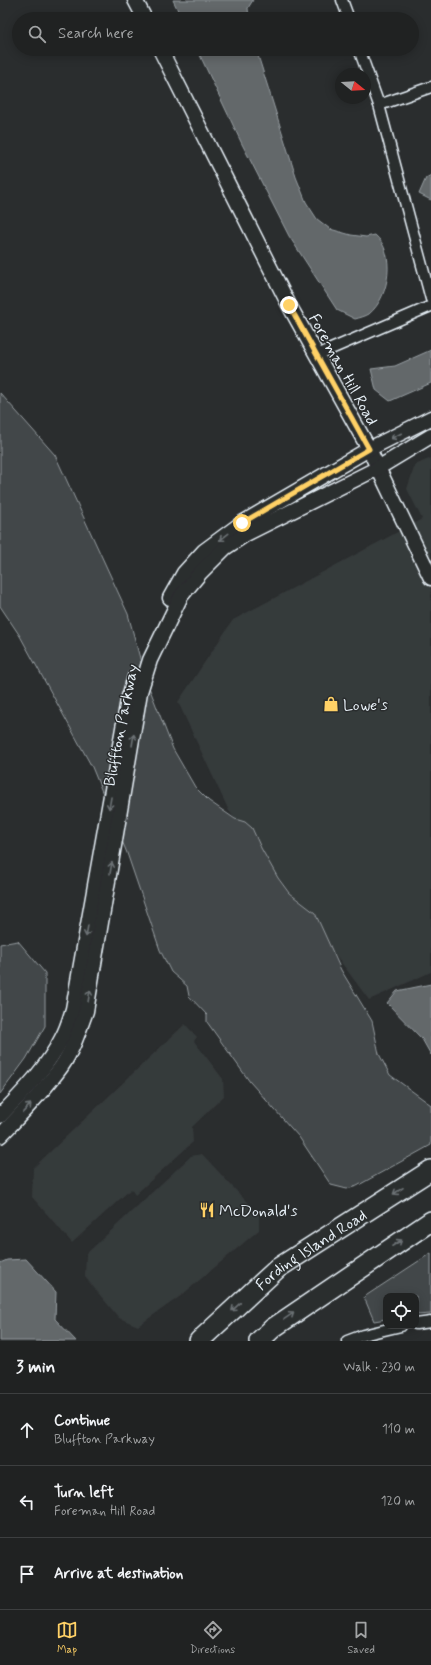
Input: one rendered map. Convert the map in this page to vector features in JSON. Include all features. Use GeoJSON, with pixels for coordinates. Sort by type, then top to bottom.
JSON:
{"type":"FeatureCollection","features":[{"type":"Feature","properties":{"kind":"highway","name":"Fording Island Road"},"geometry":{"type":"LineString","coordinates":[[199,1341],[278,1268],[431,1170]]}},
{"type":"Feature","properties":{"kind":"highway"},"geometry":{"type":"LineString","coordinates":[[259,1341],[272,1328],[431,1221]]}},
{"type":"Feature","properties":{"kind":"main road"},"geometry":{"type":"LineString","coordinates":[[135,0],[141,12]]}},
{"type":"Feature","properties":{"kind":"main road","name":"Foreman Hill Road"},"geometry":{"type":"LineString","coordinates":[[164,56],[289,305],[369,449],[431,578]]}},
{"type":"Feature","properties":{"kind":"main road","name":"Bluffton Parkway"},"geometry":{"type":"LineString","coordinates":[[0,1116],[25,1090],[48,1061],[63,1038],[73,1009],[128,700],[136,671],[144,651],[184,573],[204,551],[242,523],[369,449],[431,418]]}},
{"type":"Feature","properties":{"kind":"main road","name":"Bluffton Parkway"},"geometry":{"type":"LineString","coordinates":[[0,1136],[31,1104],[61,1066],[74,1043],[86,1011],[140,692],[150,660],[181,596],[200,572],[226,548],[246,534],[378,468],[431,436]]}},
{"type":"Feature","properties":{"kind":"street"},"geometry":{"type":"LineString","coordinates":[[342,0],[346,12]]}},
{"type":"Feature","properties":{"kind":"street"},"geometry":{"type":"LineString","coordinates":[[362,56],[379,105],[431,299]]}},
{"type":"Feature","properties":{"kind":"street"},"geometry":{"type":"LineString","coordinates":[[379,105],[431,87]]}},
{"type":"Feature","properties":{"kind":"street"},"geometry":{"type":"LineString","coordinates":[[317,355],[431,306]]}},
{"type":"Feature","properties":{"kind":"street"},"geometry":{"type":"LineString","coordinates":[[419,1324],[431,1322]]}},
{"type":"Feature","properties":{"kind":"street"},"geometry":{"type":"LineString","coordinates":[[347,1341],[388,1329]]}},
{"type":"Feature","properties":{"kind":"shaded area"},"geometry":{"type":"Polygon","coordinates":[[[173,0],[253,0],[248,8],[248,12],[179,12],[173,0]]]}},
{"type":"Feature","properties":{"kind":"shaded area"},"geometry":{"type":"Polygon","coordinates":[[[200,56],[258,56],[296,177],[306,202],[317,219],[330,229],[351,235],[366,237],[375,235],[382,243],[386,252],[388,263],[386,286],[382,297],[369,314],[355,319],[337,310],[289,236],[242,144],[200,56]]]}},
{"type":"Feature","properties":{"kind":"shaded area"},"geometry":{"type":"Polygon","coordinates":[[[431,175],[431,200],[419,194],[426,178],[431,175]]]}},
{"type":"Feature","properties":{"kind":"shaded area"},"geometry":{"type":"Polygon","coordinates":[[[431,350],[431,383],[390,401],[376,390],[371,369],[395,366],[431,350]]]}},
{"type":"Feature","properties":{"kind":"shaded area"},"geometry":{"type":"Polygon","coordinates":[[[0,393],[55,455],[128,614],[145,677],[173,749],[195,787],[209,801],[235,819],[245,822],[252,828],[261,848],[278,878],[289,893],[315,913],[341,970],[372,1021],[379,1054],[390,1075],[431,1105],[431,1145],[357,1186],[347,1189],[331,1185],[299,1137],[250,1082],[207,1022],[207,1015],[189,996],[187,986],[171,972],[160,950],[127,853],[92,767],[20,636],[0,606],[0,393]]]}},
{"type":"Feature","properties":{"kind":"shaded area"},"geometry":{"type":"Polygon","coordinates":[[[431,458],[431,972],[369,1000],[229,811],[178,702],[233,620],[422,519],[407,489],[415,465],[431,458]]]}},
{"type":"Feature","properties":{"kind":"shaded area"},"geometry":{"type":"Polygon","coordinates":[[[18,941],[45,973],[45,1026],[26,1059],[0,1094],[0,944],[18,941]]]}},
{"type":"Feature","properties":{"kind":"shaded area"},"geometry":{"type":"Polygon","coordinates":[[[431,984],[431,1055],[422,1039],[387,1003],[397,991],[431,984]]]}},
{"type":"Feature","properties":{"kind":"shaded area"},"geometry":{"type":"Polygon","coordinates":[[[185,1024],[197,1037],[194,1041],[223,1079],[224,1096],[192,1127],[193,1142],[135,1195],[131,1189],[72,1243],[32,1197],[33,1168],[185,1024]]]}},
{"type":"Feature","properties":{"kind":"shaded area"},"geometry":{"type":"Polygon","coordinates":[[[202,1154],[259,1215],[259,1230],[182,1295],[138,1326],[119,1318],[85,1277],[86,1254],[191,1156],[202,1154]]]}},
{"type":"Feature","properties":{"kind":"shaded area"},"geometry":{"type":"Polygon","coordinates":[[[431,1253],[431,1314],[419,1315],[419,1293],[383,1293],[383,1320],[374,1321],[364,1297],[431,1253]]]}},
{"type":"Feature","properties":{"kind":"shaded area"},"geometry":{"type":"Polygon","coordinates":[[[26,1259],[56,1292],[55,1319],[76,1341],[0,1341],[0,1263],[7,1260],[26,1259]]]}},
{"type":"Feature","properties":{"kind":"place","name":"Lowe's"},"geometry":{"type":"Point","coordinates":[331,704]}},
{"type":"Feature","properties":{"kind":"place","name":"McDonald's"},"geometry":{"type":"Point","coordinates":[207,1210]}},
{"type":"Feature","properties":{"kind":"route"},"geometry":{"type":"LineString","coordinates":[[242,523],[369,449],[289,305]]}}]}
